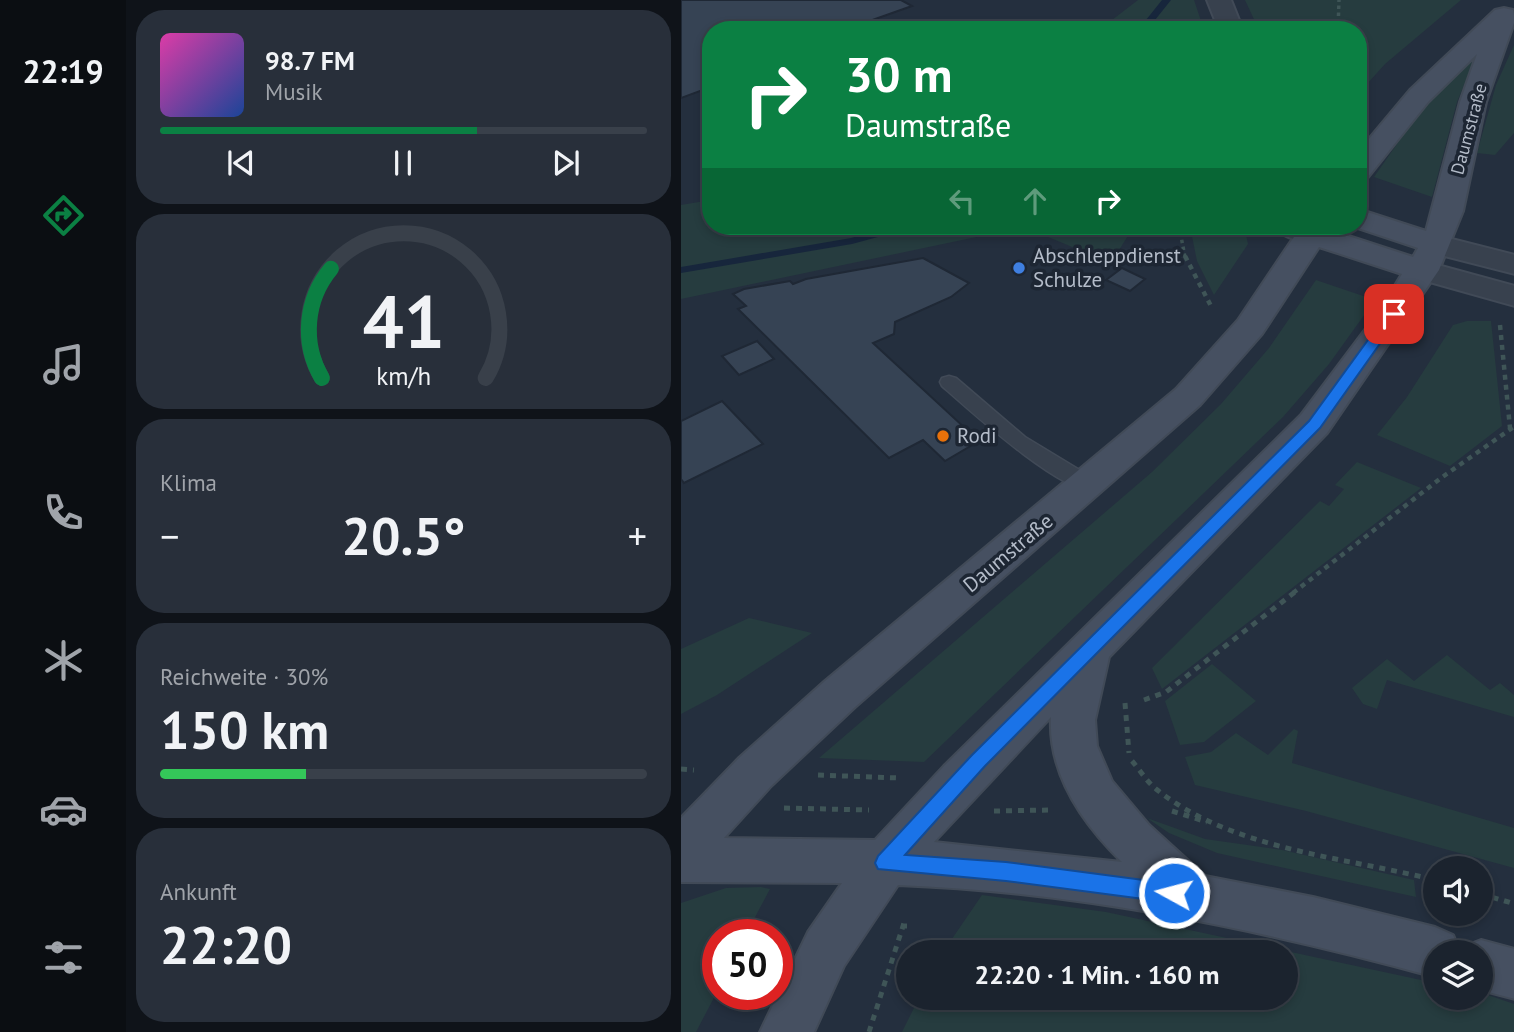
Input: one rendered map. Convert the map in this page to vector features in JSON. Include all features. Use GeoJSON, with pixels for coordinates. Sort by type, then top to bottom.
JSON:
{"type":"FeatureCollection","features":[{"type":"Feature","properties":{"kind":"main road","name":"Daumstraße"},"geometry":{"type":"LineString","coordinates":[[1367,160],[1419,96],[1509,10]]}},
{"type":"Feature","properties":{"kind":"main road","name":"Daumstraße"},"geometry":{"type":"LineString","coordinates":[[787,1032],[826,949],[885,863],[950,790],[1314,424],[1429,257],[1448,211],[1473,102],[1509,10]]}},
{"type":"Feature","properties":{"kind":"main road"},"geometry":{"type":"LineString","coordinates":[[1367,223],[1429,257]]}},
{"type":"Feature","properties":{"kind":"main road","name":"Daumstraße"},"geometry":{"type":"LineString","coordinates":[[681,851],[755,772],[840,694],[1089,485],[1188,397],[1250,327],[1303,235]]}},
{"type":"Feature","properties":{"kind":"main road","name":"Daumstraße"},"geometry":{"type":"LineString","coordinates":[[1332,235],[1429,257]]}},
{"type":"Feature","properties":{"kind":"main road"},"geometry":{"type":"LineString","coordinates":[[1092,645],[1072,722],[1083,772],[1116,825],[1192,896]]}},
{"type":"Feature","properties":{"kind":"main road"},"geometry":{"type":"LineString","coordinates":[[681,860],[885,863],[1006,872],[1192,896],[1379,936],[1423,949]]}},
{"type":"Feature","properties":{"kind":"main road"},"geometry":{"type":"LineString","coordinates":[[1493,968],[1514,974]]}},
{"type":"Feature","properties":{"kind":"street"},"geometry":{"type":"LineString","coordinates":[[1219,0],[1227,21]]}},
{"type":"Feature","properties":{"kind":"street"},"geometry":{"type":"LineString","coordinates":[[1429,257],[1514,265]]}},
{"type":"Feature","properties":{"kind":"street"},"geometry":{"type":"LineString","coordinates":[[1429,257],[1507,307]]}},
{"type":"Feature","properties":{"kind":"lane"},"geometry":{"type":"LineString","coordinates":[[949,382],[1018,442],[1089,485]]}},
{"type":"Feature","properties":{"kind":"path"},"geometry":{"type":"LineString","coordinates":[[1338,21],[1339,0]]}},
{"type":"Feature","properties":{"kind":"path"},"geometry":{"type":"LineString","coordinates":[[1181,235],[1186,260],[1212,308]]}},
{"type":"Feature","properties":{"kind":"path"},"geometry":{"type":"LineString","coordinates":[[1144,701],[1166,692],[1441,478],[1512,427],[1507,307]]}},
{"type":"Feature","properties":{"kind":"path"},"geometry":{"type":"LineString","coordinates":[[1125,696],[1127,750],[1134,765],[1166,795],[1218,825]]}},
{"type":"Feature","properties":{"kind":"path"},"geometry":{"type":"LineString","coordinates":[[811,775],[907,778]]}},
{"type":"Feature","properties":{"kind":"path"},"geometry":{"type":"LineString","coordinates":[[1167,810],[1263,840],[1423,876]]}},
{"type":"Feature","properties":{"kind":"path"},"geometry":{"type":"LineString","coordinates":[[1493,898],[1514,904]]}},
{"type":"Feature","properties":{"kind":"path"},"geometry":{"type":"LineString","coordinates":[[869,1032],[895,946]]}},
{"type":"Feature","properties":{"kind":"green space"},"geometry":{"type":"Polygon","coordinates":[[[1138,0],[1194,0],[1201,21],[1111,21],[1138,0]]]}},
{"type":"Feature","properties":{"kind":"green space"},"geometry":{"type":"Polygon","coordinates":[[[1245,0],[1461,0],[1385,64],[1367,84],[1367,21],[1255,21],[1245,0]]]}},
{"type":"Feature","properties":{"kind":"green space"},"geometry":{"type":"Polygon","coordinates":[[[1514,45],[1514,133],[1495,155],[1477,153],[1496,85],[1514,45]]]}},
{"type":"Feature","properties":{"kind":"green space"},"geometry":{"type":"Polygon","coordinates":[[[1468,58],[1474,61],[1457,102],[1432,197],[1374,177],[1415,118],[1468,58]]]}},
{"type":"Feature","properties":{"kind":"green space"},"geometry":{"type":"Polygon","coordinates":[[[702,202],[702,235],[986,235],[681,299],[681,205],[702,202]]]}},
{"type":"Feature","properties":{"kind":"green space"},"geometry":{"type":"Polygon","coordinates":[[[1043,235],[1128,235],[1111,263],[1043,235]]]}},
{"type":"Feature","properties":{"kind":"green space"},"geometry":{"type":"Polygon","coordinates":[[[1192,235],[1246,235],[1248,244],[1214,295],[1197,261],[1192,235]]]}},
{"type":"Feature","properties":{"kind":"green space"},"geometry":{"type":"Polygon","coordinates":[[[1316,280],[1375,300],[1329,364],[1283,417],[924,762],[819,758],[1152,472],[1221,404],[1269,348],[1316,280]]]}},
{"type":"Feature","properties":{"kind":"green space"},"geometry":{"type":"Polygon","coordinates":[[[1467,321],[1491,321],[1502,426],[1450,466],[1377,435],[1407,397],[1453,325],[1467,321]]]}},
{"type":"Feature","properties":{"kind":"green space"},"geometry":{"type":"Polygon","coordinates":[[[1357,462],[1421,488],[1162,689],[1152,668],[1320,501],[1329,506],[1344,489],[1335,485],[1357,462]]]}},
{"type":"Feature","properties":{"kind":"green space"},"geometry":{"type":"Polygon","coordinates":[[[749,618],[812,633],[717,695],[681,714],[681,649],[749,618]]]}},
{"type":"Feature","properties":{"kind":"green space"},"geometry":{"type":"Polygon","coordinates":[[[1447,655],[1490,690],[1500,683],[1514,695],[1514,717],[1387,680],[1377,709],[1363,704],[1352,688],[1387,659],[1414,681],[1447,655]]]}},
{"type":"Feature","properties":{"kind":"green space"},"geometry":{"type":"Polygon","coordinates":[[[1212,664],[1256,701],[1204,742],[1180,745],[1165,701],[1212,664]]]}},
{"type":"Feature","properties":{"kind":"green space"},"geometry":{"type":"Polygon","coordinates":[[[1294,729],[1298,731],[1292,763],[1514,828],[1514,868],[1493,862],[1493,856],[1470,856],[1306,811],[1195,785],[1185,757],[1211,752],[1236,733],[1268,755],[1294,729]]]}},
{"type":"Feature","properties":{"kind":"green space"},"geometry":{"type":"Polygon","coordinates":[[[1147,818],[1205,839],[1282,850],[1414,880],[1416,897],[1217,853],[1169,833],[1147,818]]]}},
{"type":"Feature","properties":{"kind":"green space"},"geometry":{"type":"Polygon","coordinates":[[[726,888],[770,889],[754,919],[702,919],[702,1010],[708,1010],[696,1032],[681,1032],[681,903],[726,888]]]}},
{"type":"Feature","properties":{"kind":"green space"},"geometry":{"type":"Polygon","coordinates":[[[982,895],[1106,912],[1236,940],[951,940],[982,895]]]}},
{"type":"Feature","properties":{"kind":"green space"},"geometry":{"type":"Polygon","coordinates":[[[1298,953],[1423,980],[1423,1010],[1493,1010],[1493,997],[1514,1004],[1514,1032],[902,1032],[913,1010],[1298,1010],[1298,953]]]}},
{"type":"Feature","properties":{"kind":"building"},"geometry":{"type":"Polygon","coordinates":[[[681,0],[901,0],[912,6],[870,21],[702,21],[702,90],[681,98],[681,0]]]}},
{"type":"Feature","properties":{"kind":"building"},"geometry":{"type":"Polygon","coordinates":[[[923,258],[969,283],[951,297],[895,322],[894,334],[873,343],[979,441],[945,461],[923,440],[889,458],[738,309],[746,306],[733,294],[744,289],[790,281],[793,284],[806,279],[923,258]]]}},
{"type":"Feature","properties":{"kind":"building"},"geometry":{"type":"Polygon","coordinates":[[[1122,268],[1145,279],[1130,291],[1106,280],[1122,268]]]}},
{"type":"Feature","properties":{"kind":"building"},"geometry":{"type":"Polygon","coordinates":[[[757,341],[774,359],[739,375],[722,356],[757,341]]]}},
{"type":"Feature","properties":{"kind":"building"},"geometry":{"type":"Polygon","coordinates":[[[722,401],[763,444],[684,483],[681,479],[681,421],[722,401]]]}},
{"type":"Feature","properties":{"kind":"waterway"},"geometry":{"type":"LineString","coordinates":[[1150,21],[1167,0]]}},
{"type":"Feature","properties":{"kind":"waterway"},"geometry":{"type":"LineString","coordinates":[[681,270],[874,235]]}},
{"type":"Feature","properties":{"kind":"place","name":"Abschleppdienst Schulze"},"geometry":{"type":"Point","coordinates":[1019,268]}},
{"type":"Feature","properties":{"kind":"place","name":"Rodi"},"geometry":{"type":"Point","coordinates":[943,436]}},
{"type":"Feature","properties":{"kind":"route"},"geometry":{"type":"LineString","coordinates":[[1174,893],[941,865],[885,863],[931,810],[1092,645],[1314,424],[1394,314]]}}]}
